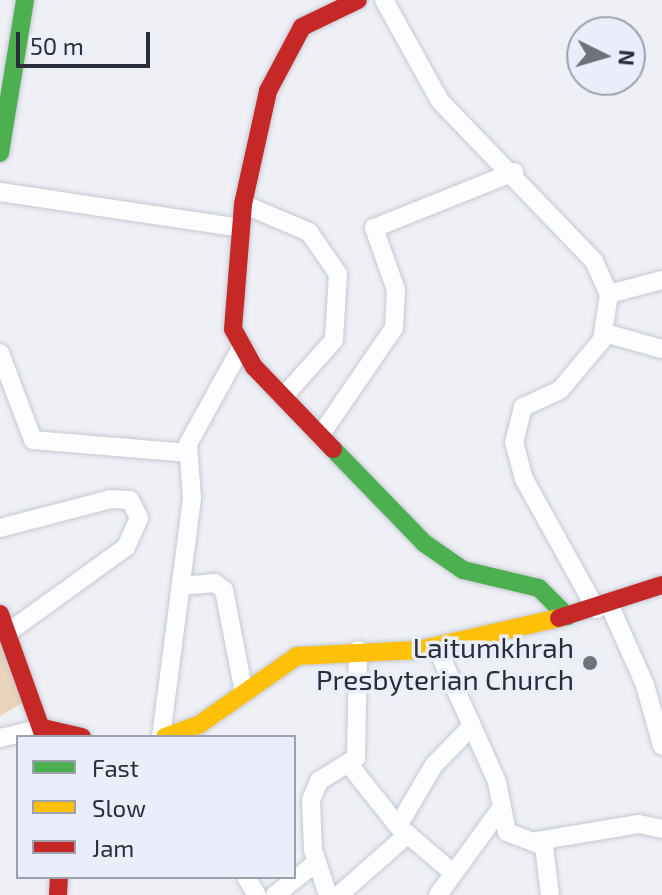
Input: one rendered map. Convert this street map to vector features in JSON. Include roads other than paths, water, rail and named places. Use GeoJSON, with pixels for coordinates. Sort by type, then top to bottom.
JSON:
{"type":"FeatureCollection","features":[{"type":"Feature","properties":{"kind":"main road"},"geometry":{"type":"LineString","coordinates":[[0,153],[2,122],[25,0]]}},
{"type":"Feature","properties":{"kind":"main road"},"geometry":{"type":"LineString","coordinates":[[358,0],[308,23],[291,40],[252,140],[230,311],[242,346],[283,397],[448,562],[539,588],[567,616]]}},
{"type":"Feature","properties":{"kind":"main road"},"geometry":{"type":"LineString","coordinates":[[171,735],[244,693],[297,656],[436,646],[567,616],[662,585]]}},
{"type":"Feature","properties":{"kind":"main road"},"geometry":{"type":"LineString","coordinates":[[0,614],[44,732],[67,735]]}},
{"type":"Feature","properties":{"kind":"street"},"geometry":{"type":"LineString","coordinates":[[384,0],[440,101],[514,172],[594,261],[609,294],[605,333],[560,390],[523,407],[514,442],[524,479],[602,606],[645,685],[662,746]]}},
{"type":"Feature","properties":{"kind":"street"},"geometry":{"type":"LineString","coordinates":[[320,436],[394,328],[396,290],[374,228],[514,172]]}},
{"type":"Feature","properties":{"kind":"street"},"geometry":{"type":"LineString","coordinates":[[0,192],[240,228]]}},
{"type":"Feature","properties":{"kind":"street"},"geometry":{"type":"LineString","coordinates":[[243,204],[309,232],[338,274],[334,340],[283,397]]}},
{"type":"Feature","properties":{"kind":"street"},"geometry":{"type":"LineString","coordinates":[[609,294],[662,280]]}},
{"type":"Feature","properties":{"kind":"street"},"geometry":{"type":"LineString","coordinates":[[605,333],[662,349]]}},
{"type":"Feature","properties":{"kind":"street"},"geometry":{"type":"LineString","coordinates":[[169,735],[181,586],[192,498],[188,453],[193,427],[242,346]]}},
{"type":"Feature","properties":{"kind":"street"},"geometry":{"type":"LineString","coordinates":[[0,353],[33,440],[188,453]]}},
{"type":"Feature","properties":{"kind":"street"},"geometry":{"type":"LineString","coordinates":[[0,528],[111,499],[130,500],[139,518],[126,547],[7,633]]}},
{"type":"Feature","properties":{"kind":"street"},"geometry":{"type":"LineString","coordinates":[[181,586],[215,583],[224,590],[244,693]]}},
{"type":"Feature","properties":{"kind":"street"},"geometry":{"type":"LineString","coordinates":[[436,646],[472,726],[502,807],[507,832],[537,841],[639,824],[662,829]]}},
{"type":"Feature","properties":{"kind":"street"},"geometry":{"type":"LineString","coordinates":[[351,767],[359,738],[358,650]]}},
{"type":"Feature","properties":{"kind":"street"},"geometry":{"type":"LineString","coordinates":[[339,895],[403,830],[434,765],[472,726]]}},
{"type":"Feature","properties":{"kind":"street"},"geometry":{"type":"LineString","coordinates":[[22,735],[44,732]]}},
{"type":"Feature","properties":{"kind":"street"},"geometry":{"type":"LineString","coordinates":[[351,767],[403,830],[453,873]]}},
{"type":"Feature","properties":{"kind":"street"},"geometry":{"type":"LineString","coordinates":[[328,895],[317,862],[311,800],[319,781],[351,767]]}},
{"type":"Feature","properties":{"kind":"street"},"geometry":{"type":"LineString","coordinates":[[438,895],[502,807]]}},
{"type":"Feature","properties":{"kind":"street"},"geometry":{"type":"LineString","coordinates":[[537,841],[548,862],[550,895]]}},
{"type":"Feature","properties":{"kind":"street"},"geometry":{"type":"LineString","coordinates":[[296,878],[317,862]]}},
{"type":"Feature","properties":{"kind":"street"},"geometry":{"type":"LineString","coordinates":[[275,895],[295,879]]}},
{"type":"Feature","properties":{"kind":"place","name":"Laitumkhrah Presbyterian Church"},"geometry":{"type":"Point","coordinates":[590,663]}}]}
